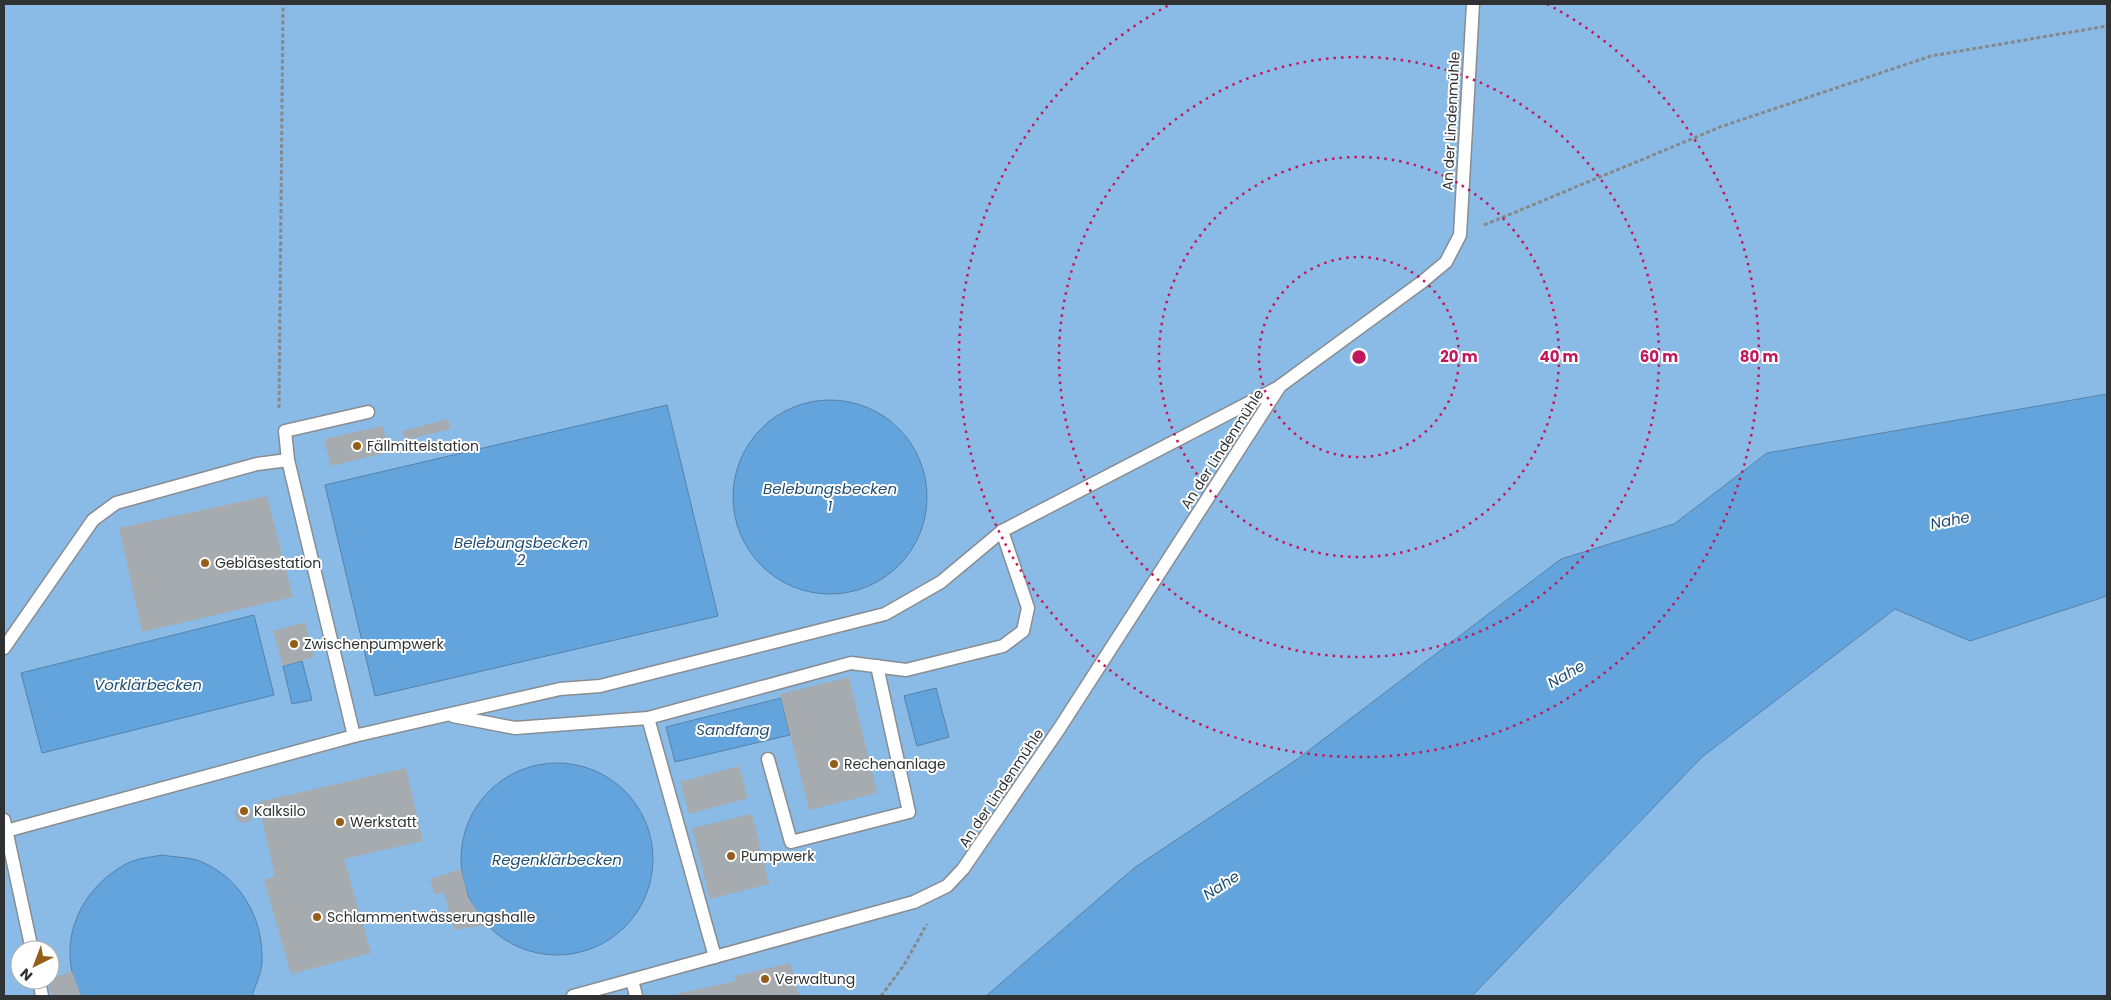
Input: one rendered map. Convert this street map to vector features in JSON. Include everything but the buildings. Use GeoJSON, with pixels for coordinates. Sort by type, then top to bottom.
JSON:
{"type":"FeatureCollection","features":[{"type":"Feature","properties":{"kind":"lane","name":"An der Lindenmühle"},"geometry":{"type":"LineString","coordinates":[[573,996],[914,902],[947,886],[963,869],[1059,729],[1280,386],[1446,262],[1460,234],[1472,4]]}},
{"type":"Feature","properties":{"kind":"lane"},"geometry":{"type":"LineString","coordinates":[[30,940],[5,826],[354,736],[560,689],[600,686],[885,614],[940,582],[1002,531],[1280,386]]}},
{"type":"Feature","properties":{"kind":"lane"},"geometry":{"type":"LineString","coordinates":[[354,736],[288,460],[286,431],[368,412]]}},
{"type":"Feature","properties":{"kind":"lane"},"geometry":{"type":"LineString","coordinates":[[4,648],[93,520],[116,503],[257,464],[288,460]]}},
{"type":"Feature","properties":{"kind":"lane"},"geometry":{"type":"LineString","coordinates":[[446,715],[516,728],[648,718],[851,663],[906,670],[1003,646],[1023,631],[1028,608],[1002,531]]}},
{"type":"Feature","properties":{"kind":"lane"},"geometry":{"type":"LineString","coordinates":[[768,760],[791,842],[909,812],[878,666]]}},
{"type":"Feature","properties":{"kind":"lane"},"geometry":{"type":"LineString","coordinates":[[648,718],[715,957]]}},
{"type":"Feature","properties":{"kind":"lane"},"geometry":{"type":"LineString","coordinates":[[632,980],[636,996]]}},
{"type":"Feature","properties":{"kind":"path"},"geometry":{"type":"LineString","coordinates":[[279,408],[283,4]]}},
{"type":"Feature","properties":{"kind":"path"},"geometry":{"type":"LineString","coordinates":[[1460,234],[1723,126],[1931,56],[2107,26]]}},
{"type":"Feature","properties":{"kind":"path"},"geometry":{"type":"LineString","coordinates":[[881,996],[904,966],[947,886]]}},
{"type":"Feature","properties":{"kind":"shaded area"},"geometry":{"type":"Polygon","coordinates":[[[4,4],[2107,4],[2107,394],[1767,453],[1674,524],[1561,559],[1296,760],[1134,868],[986,996],[4,996],[4,4]]]}},
{"type":"Feature","properties":{"kind":"shaded area"},"geometry":{"type":"Polygon","coordinates":[[[2107,596],[2107,996],[1472,996],[1702,757],[1895,609],[1970,641],[2107,596]]]}},
{"type":"Feature","properties":{"kind":"water","name":"Nahe"},"geometry":{"type":"Polygon","coordinates":[[[2107,394],[2107,596],[1970,641],[1895,609],[1702,757],[1472,996],[986,996],[1134,868],[1296,760],[1561,559],[1674,524],[1767,453],[2107,394]]]}},
{"type":"Feature","properties":{"kind":"water","name":"Belebungsbecken 1"},"geometry":{"type":"Polygon","coordinates":[[[840,400],[849,401],[876,411],[899,428],[911,443],[920,460],[926,478],[926,516],[920,534],[911,551],[899,566],[884,578],[867,587],[849,593],[820,594],[811,593],[784,583],[768,572],[755,559],[744,543],[734,516],[733,487],[734,478],[744,451],[755,435],[768,422],[784,411],[811,401],[840,400]]]}},
{"type":"Feature","properties":{"kind":"water","name":"Belebungsbecken 2"},"geometry":{"type":"Polygon","coordinates":[[[667,405],[718,616],[375,696],[325,485],[667,405]]]}},
{"type":"Feature","properties":{"kind":"water","name":"Vorklärbecken"},"geometry":{"type":"Polygon","coordinates":[[[254,615],[274,695],[42,753],[21,673],[254,615]]]}},
{"type":"Feature","properties":{"kind":"water"},"geometry":{"type":"Polygon","coordinates":[[[302,661],[312,700],[292,704],[283,666],[302,661]]]}},
{"type":"Feature","properties":{"kind":"water"},"geometry":{"type":"Polygon","coordinates":[[[936,688],[949,737],[917,746],[904,696],[936,688]]]}},
{"type":"Feature","properties":{"kind":"water","name":"Sandfang"},"geometry":{"type":"Polygon","coordinates":[[[781,698],[790,735],[675,762],[666,727],[781,698]]]}},
{"type":"Feature","properties":{"kind":"water","name":"Regenklärbecken"},"geometry":{"type":"Polygon","coordinates":[[[557,763],[576,765],[594,770],[610,779],[625,791],[637,806],[646,822],[651,840],[653,859],[651,878],[646,896],[637,912],[625,927],[610,939],[594,948],[576,953],[557,955],[538,953],[520,948],[504,939],[489,927],[477,912],[468,896],[463,878],[461,859],[463,840],[468,822],[477,806],[489,791],[504,779],[520,770],[538,765],[557,763]]]}},
{"type":"Feature","properties":{"kind":"water"},"geometry":{"type":"Polygon","coordinates":[[[162,855],[197,860],[212,867],[237,888],[246,901],[254,915],[262,946],[262,963],[252,996],[81,996],[73,977],[70,957],[71,938],[76,920],[84,903],[96,887],[128,863],[162,855]]]}},
{"type":"Feature","properties":{"kind":"place","name":"Fällmittelstation"},"geometry":{"type":"Point","coordinates":[357,446]}},
{"type":"Feature","properties":{"kind":"place","name":"Gebläsestation"},"geometry":{"type":"Point","coordinates":[205,563]}},
{"type":"Feature","properties":{"kind":"place","name":"Zwischenpumpwerk"},"geometry":{"type":"Point","coordinates":[294,644]}},
{"type":"Feature","properties":{"kind":"place","name":"Rechenanlage"},"geometry":{"type":"Point","coordinates":[834,764]}},
{"type":"Feature","properties":{"kind":"place","name":"Kalksilo"},"geometry":{"type":"Point","coordinates":[244,811]}},
{"type":"Feature","properties":{"kind":"place","name":"Werkstatt"},"geometry":{"type":"Point","coordinates":[340,822]}},
{"type":"Feature","properties":{"kind":"place","name":"Pumpwerk"},"geometry":{"type":"Point","coordinates":[731,856]}},
{"type":"Feature","properties":{"kind":"place","name":"Schlammentwässerungshalle"},"geometry":{"type":"Point","coordinates":[317,917]}},
{"type":"Feature","properties":{"kind":"place","name":"Verwaltung"},"geometry":{"type":"Point","coordinates":[765,979]}}]}
